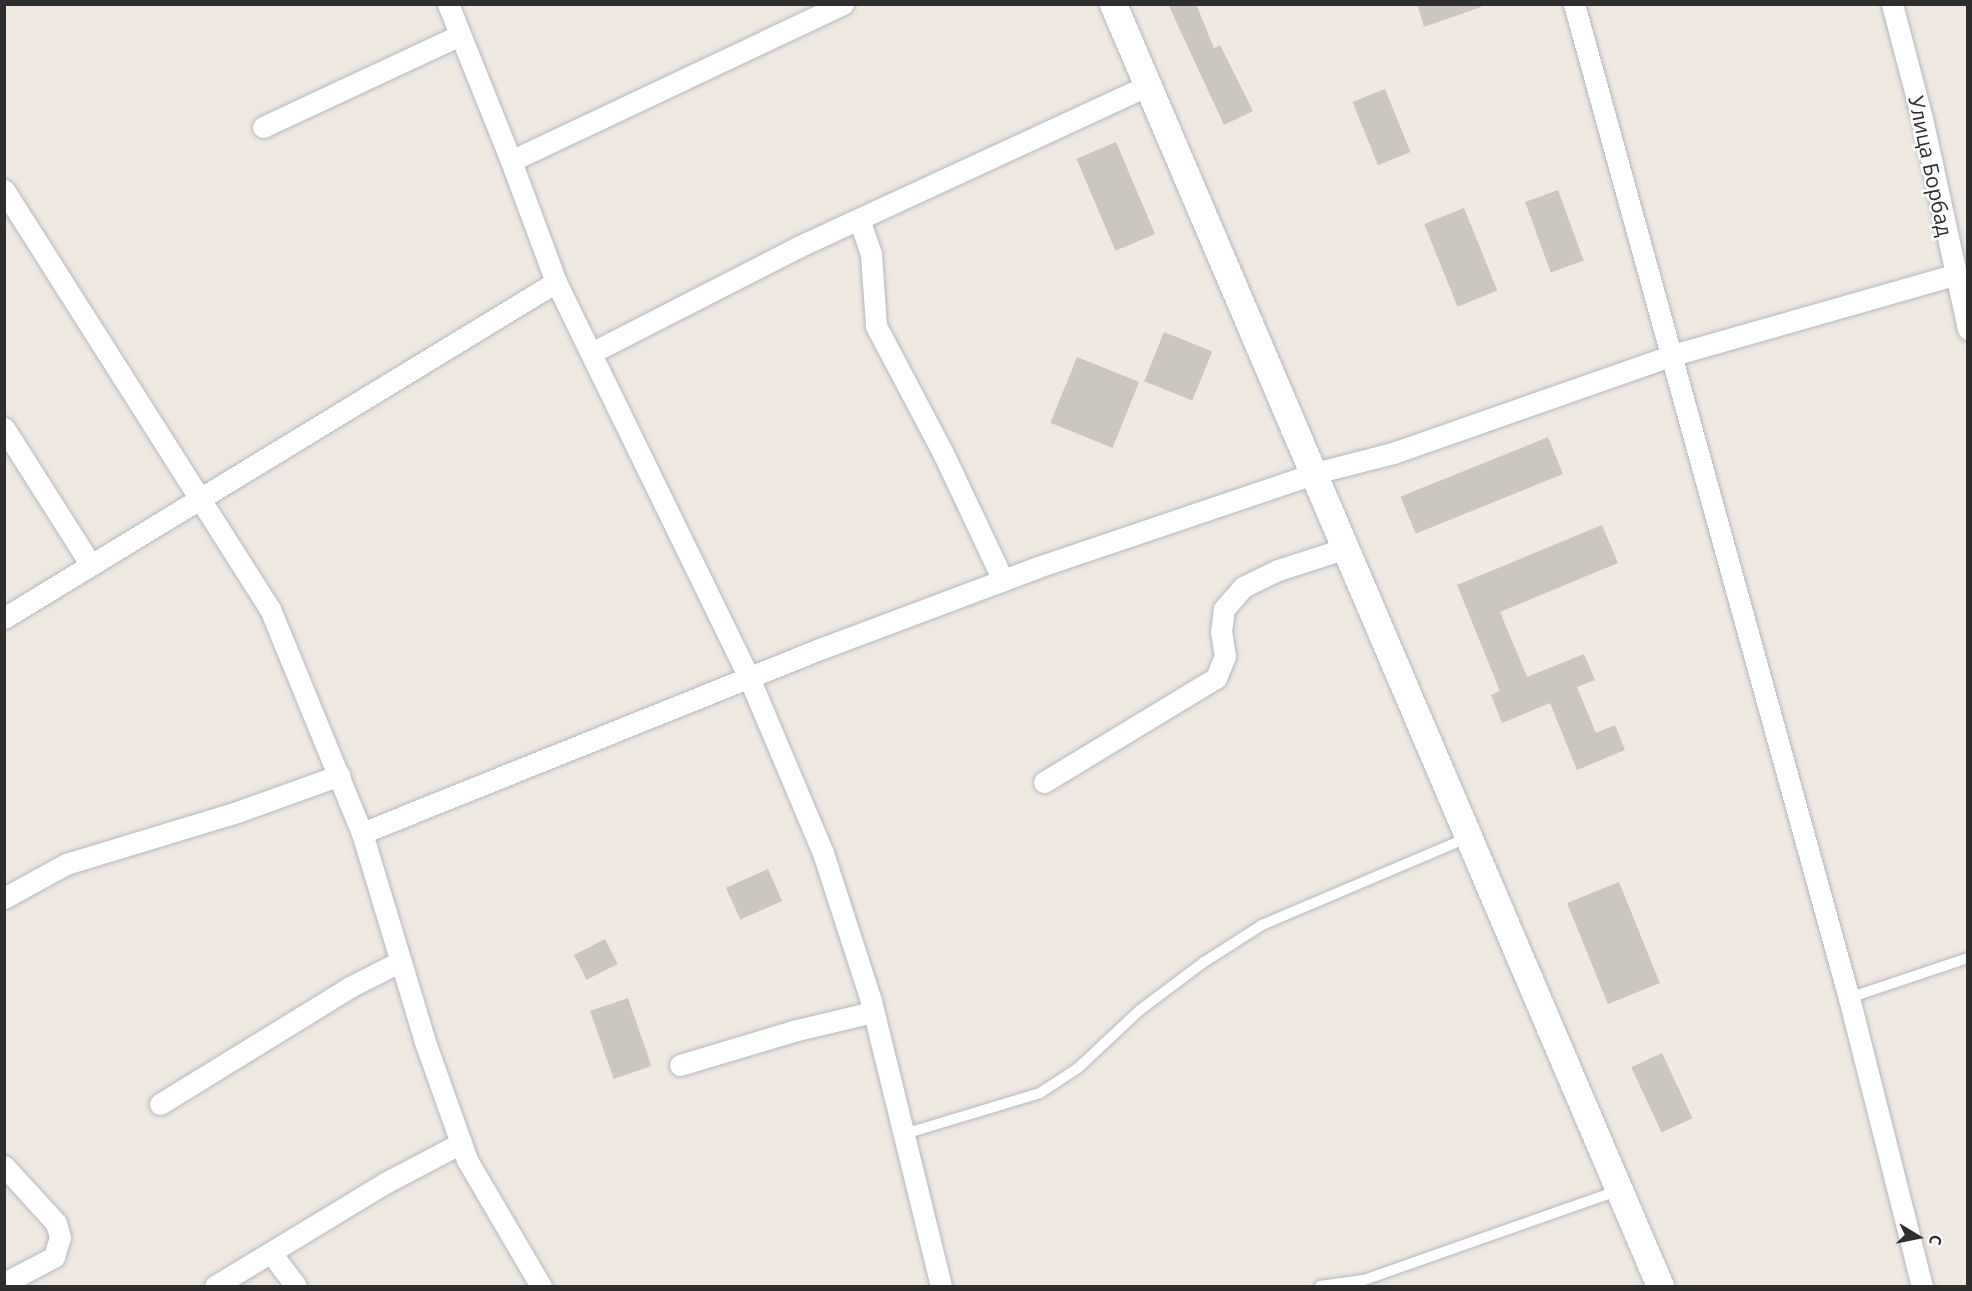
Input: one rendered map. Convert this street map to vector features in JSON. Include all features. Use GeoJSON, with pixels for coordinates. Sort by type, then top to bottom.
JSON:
{"type":"FeatureCollection","features":[{"type":"Feature","properties":{"kind":"street"},"geometry":{"type":"LineString","coordinates":[[448,4],[511,161],[556,282],[750,680],[823,853],[873,1012],[901,1135],[941,1287]]}},
{"type":"Feature","properties":{"kind":"street"},"geometry":{"type":"LineString","coordinates":[[511,161],[843,4]]}},
{"type":"Feature","properties":{"kind":"street"},"geometry":{"type":"LineString","coordinates":[[1113,4],[1315,473],[1617,1191],[1660,1287]]}},
{"type":"Feature","properties":{"kind":"street"},"geometry":{"type":"LineString","coordinates":[[1574,4],[1673,355],[1849,998],[1922,1287]]}},
{"type":"Feature","properties":{"kind":"street","name":"Улица Борбад"},"geometry":{"type":"LineString","coordinates":[[1893,4],[1922,118],[1953,275],[1968,329]]}},
{"type":"Feature","properties":{"kind":"street"},"geometry":{"type":"LineString","coordinates":[[263,127],[460,35]]}},
{"type":"Feature","properties":{"kind":"street"},"geometry":{"type":"LineString","coordinates":[[591,353],[859,219],[1148,85]]}},
{"type":"Feature","properties":{"kind":"street"},"geometry":{"type":"LineString","coordinates":[[4,190],[270,609],[362,833],[461,1143],[541,1287]]}},
{"type":"Feature","properties":{"kind":"street"},"geometry":{"type":"LineString","coordinates":[[859,219],[871,254],[876,326],[942,451],[1003,580]]}},
{"type":"Feature","properties":{"kind":"street"},"geometry":{"type":"LineString","coordinates":[[362,833],[750,680],[820,649],[1003,580],[1315,473],[1394,453],[1673,355],[1953,275]]}},
{"type":"Feature","properties":{"kind":"street"},"geometry":{"type":"LineString","coordinates":[[4,618],[556,282]]}},
{"type":"Feature","properties":{"kind":"street"},"geometry":{"type":"LineString","coordinates":[[4,428],[91,565]]}},
{"type":"Feature","properties":{"kind":"street"},"geometry":{"type":"LineString","coordinates":[[1044,782],[1216,678],[1224,656],[1221,632],[1224,609],[1243,587],[1278,570],[1346,548]]}},
{"type":"Feature","properties":{"kind":"street"},"geometry":{"type":"LineString","coordinates":[[4,898],[66,864],[237,812],[340,775]]}},
{"type":"Feature","properties":{"kind":"street"},"geometry":{"type":"LineString","coordinates":[[160,1104],[340,993],[401,961]]}},
{"type":"Feature","properties":{"kind":"street"},"geometry":{"type":"LineString","coordinates":[[680,1065],[793,1031],[873,1012]]}},
{"type":"Feature","properties":{"kind":"street"},"geometry":{"type":"LineString","coordinates":[[215,1287],[387,1182],[461,1143]]}},
{"type":"Feature","properties":{"kind":"street"},"geometry":{"type":"LineString","coordinates":[[4,1167],[56,1223],[60,1246],[54,1257],[4,1283]]}},
{"type":"Feature","properties":{"kind":"street"},"geometry":{"type":"LineString","coordinates":[[271,1253],[296,1287]]}},
{"type":"Feature","properties":{"kind":"lane"},"geometry":{"type":"LineString","coordinates":[[901,1135],[1040,1092],[1078,1068],[1140,1010],[1204,962],[1262,925],[1467,837]]}},
{"type":"Feature","properties":{"kind":"lane"},"geometry":{"type":"LineString","coordinates":[[1849,998],[1968,958]]}},
{"type":"Feature","properties":{"kind":"lane"},"geometry":{"type":"LineString","coordinates":[[1320,1287],[1364,1280],[1617,1191]]}},
{"type":"Feature","properties":{"kind":"building"},"geometry":{"type":"Polygon","coordinates":[[[1168,4],[1196,4],[1214,48],[1220,45],[1253,111],[1224,125],[1168,4]]]}},
{"type":"Feature","properties":{"kind":"building"},"geometry":{"type":"Polygon","coordinates":[[[1417,4],[1481,4],[1481,7],[1424,27],[1417,4]]]}},
{"type":"Feature","properties":{"kind":"building"},"geometry":{"type":"Polygon","coordinates":[[[1385,89],[1410,152],[1378,165],[1353,102],[1385,89]]]}},
{"type":"Feature","properties":{"kind":"building"},"geometry":{"type":"Polygon","coordinates":[[[1116,142],[1155,234],[1115,251],[1076,159],[1116,142]]]}},
{"type":"Feature","properties":{"kind":"building"},"geometry":{"type":"Polygon","coordinates":[[[1558,190],[1584,260],[1551,272],[1525,202],[1558,190]]]}},
{"type":"Feature","properties":{"kind":"building"},"geometry":{"type":"Polygon","coordinates":[[[1464,208],[1497,291],[1457,307],[1424,224],[1464,208]]]}},
{"type":"Feature","properties":{"kind":"building"},"geometry":{"type":"Polygon","coordinates":[[[1164,332],[1212,351],[1192,401],[1144,381],[1164,332]]]}},
{"type":"Feature","properties":{"kind":"building"},"geometry":{"type":"Polygon","coordinates":[[[1077,357],[1139,382],[1113,448],[1050,423],[1077,357]]]}},
{"type":"Feature","properties":{"kind":"building"},"geometry":{"type":"Polygon","coordinates":[[[1548,437],[1563,474],[1416,534],[1401,497],[1548,437]]]}},
{"type":"Feature","properties":{"kind":"building"},"geometry":{"type":"Polygon","coordinates":[[[1602,525],[1618,563],[1500,612],[1527,677],[1584,654],[1595,680],[1577,687],[1596,733],[1615,725],[1625,750],[1577,770],[1550,703],[1502,723],[1491,695],[1500,691],[1457,585],[1602,525]]]}},
{"type":"Feature","properties":{"kind":"building"},"geometry":{"type":"Polygon","coordinates":[[[768,869],[782,901],[740,920],[726,888],[768,869]]]}},
{"type":"Feature","properties":{"kind":"building"},"geometry":{"type":"Polygon","coordinates":[[[1619,882],[1660,983],[1608,1004],[1567,903],[1619,882]]]}},
{"type":"Feature","properties":{"kind":"building"},"geometry":{"type":"Polygon","coordinates":[[[605,939],[618,964],[587,980],[574,955],[605,939]]]}},
{"type":"Feature","properties":{"kind":"building"},"geometry":{"type":"Polygon","coordinates":[[[628,998],[651,1066],[614,1079],[590,1011],[628,998]]]}},
{"type":"Feature","properties":{"kind":"building"},"geometry":{"type":"Polygon","coordinates":[[[1662,1053],[1692,1118],[1662,1133],[1631,1067],[1662,1053]]]}}]}
